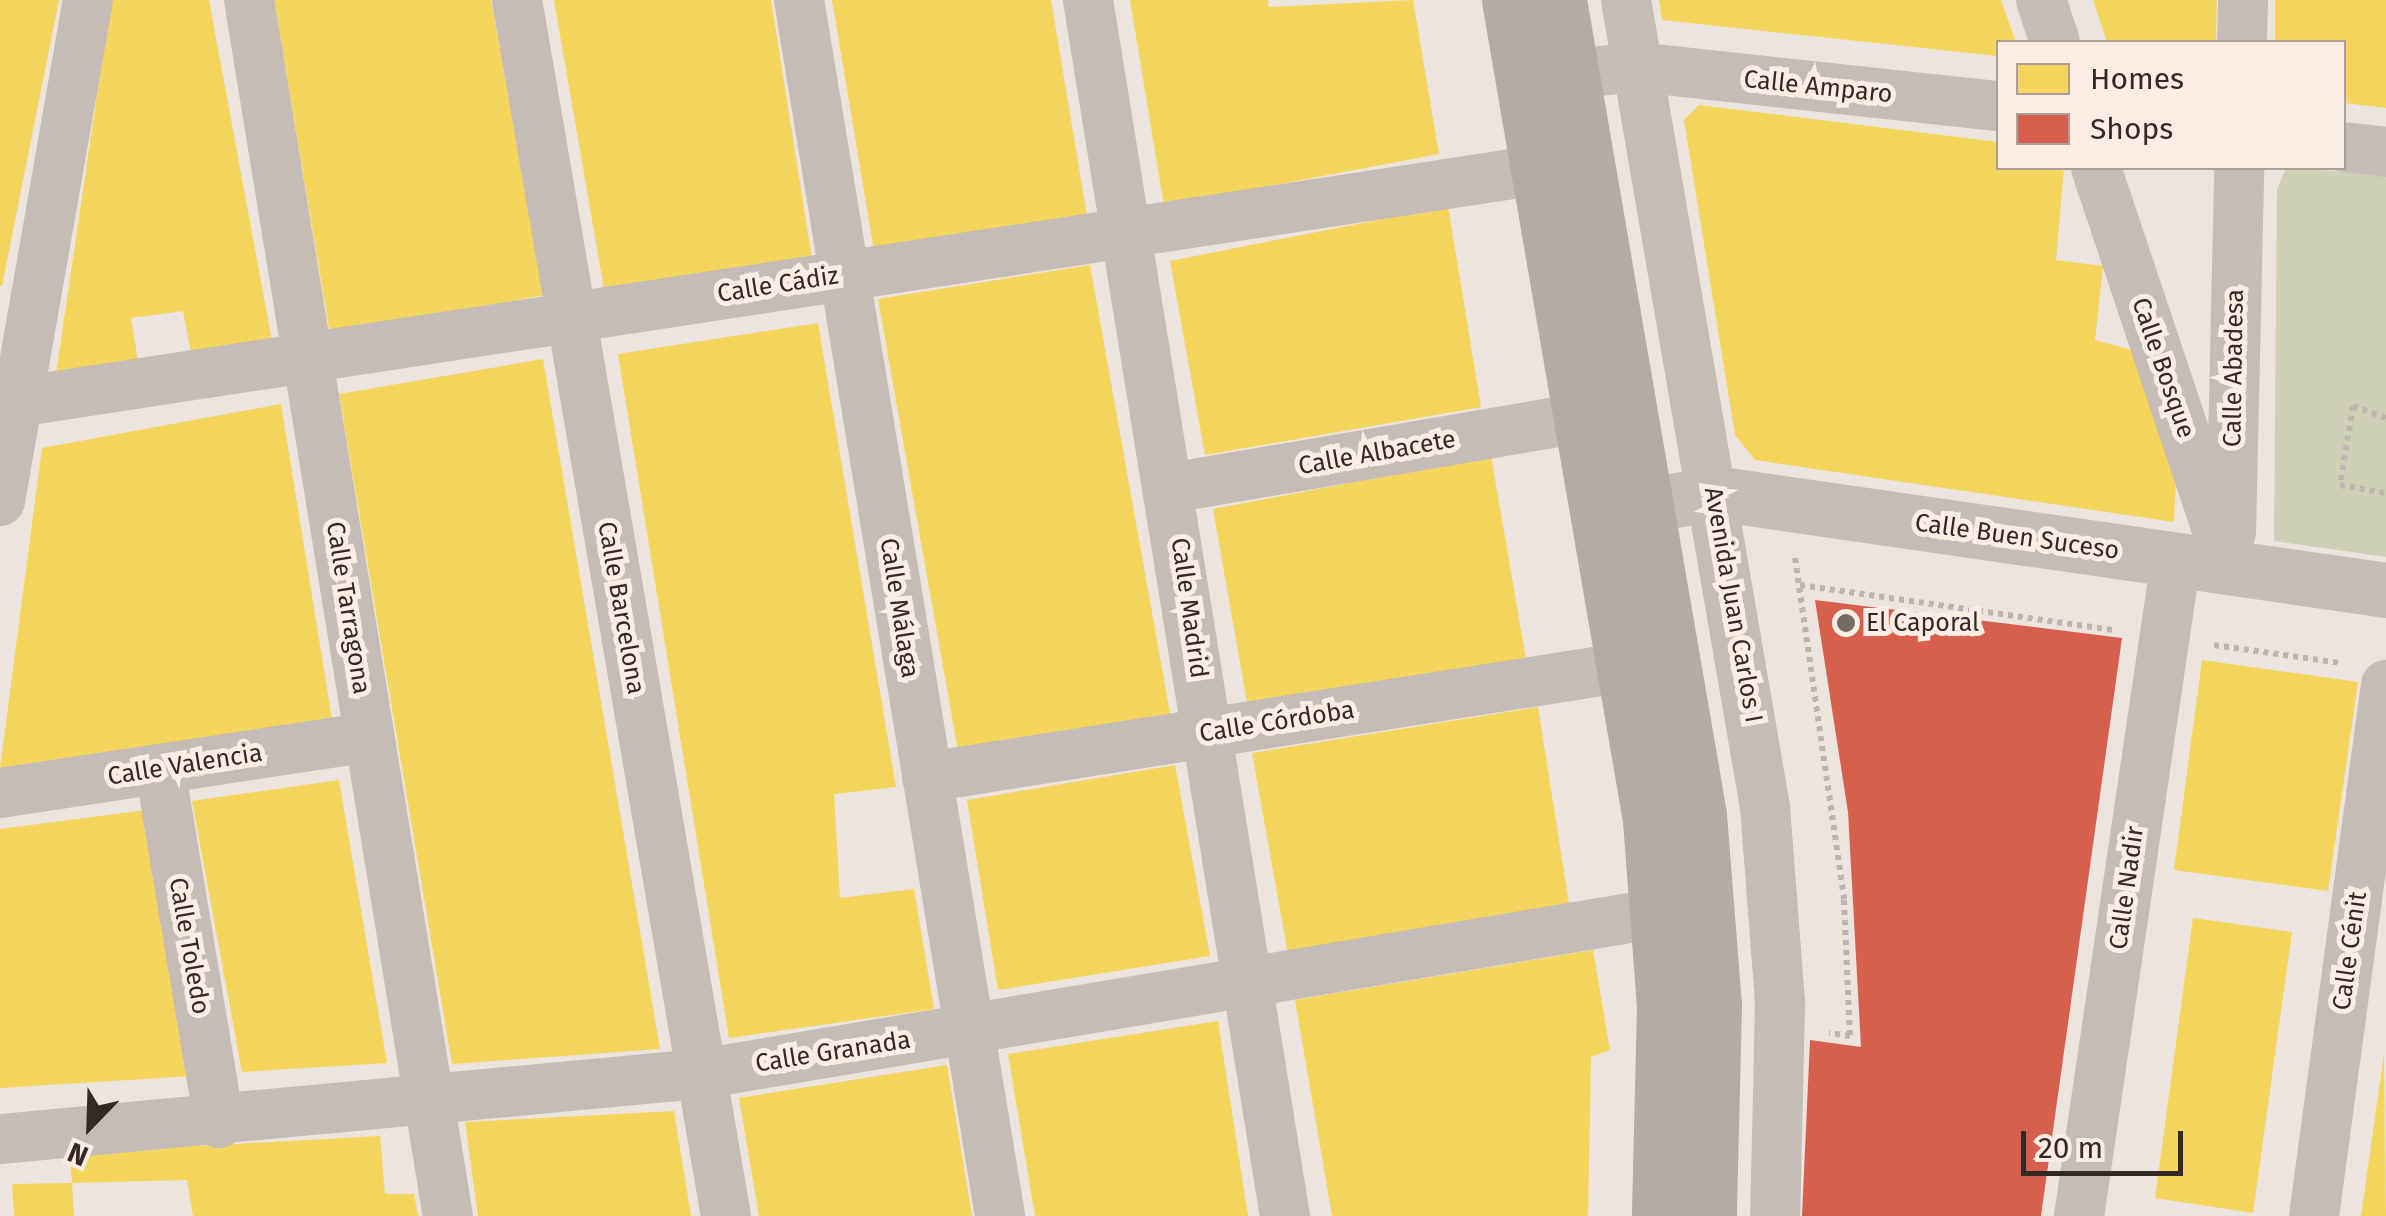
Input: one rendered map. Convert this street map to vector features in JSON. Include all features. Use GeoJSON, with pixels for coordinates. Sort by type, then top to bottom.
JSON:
{"type":"FeatureCollection","features":[{"type":"Feature","properties":{"kind":"main road"},"geometry":{"type":"LineString","coordinates":[[1508,0],[1626,667],[1659,913],[1665,1093],[1659,1216]]}},
{"type":"Feature","properties":{"kind":"main road"},"geometry":{"type":"LineString","coordinates":[[1560,0],[1685,715],[1709,910],[1715,1094],[1709,1216]]}},
{"type":"Feature","properties":{"kind":"street"},"geometry":{"type":"LineString","coordinates":[[0,501],[88,0]]}},
{"type":"Feature","properties":{"kind":"street","name":"Calle Tarragona"},"geometry":{"type":"LineString","coordinates":[[249,0],[448,1216]]}},
{"type":"Feature","properties":{"kind":"street","name":"Calle Barcelona"},"geometry":{"type":"LineString","coordinates":[[516,0],[726,1216]]}},
{"type":"Feature","properties":{"kind":"street","name":"Calle Málaga"},"geometry":{"type":"LineString","coordinates":[[800,0],[1000,1216]]}},
{"type":"Feature","properties":{"kind":"street","name":"Calle Madrid"},"geometry":{"type":"LineString","coordinates":[[1088,0],[1171,488],[1285,1216]]}},
{"type":"Feature","properties":{"kind":"street","name":"Avenida Juan Carlos I"},"geometry":{"type":"LineString","coordinates":[[1626,0],[1752,705],[1775,905],[1781,1094],[1776,1216]]}},
{"type":"Feature","properties":{"kind":"street"},"geometry":{"type":"LineString","coordinates":[[2042,0],[2054,40]]}},
{"type":"Feature","properties":{"kind":"street"},"geometry":{"type":"LineString","coordinates":[[2242,0],[2242,40]]}},
{"type":"Feature","properties":{"kind":"street","name":"Calle Amparo"},"geometry":{"type":"LineString","coordinates":[[1572,74],[1637,67],[1996,106]]}},
{"type":"Feature","properties":{"kind":"street"},"geometry":{"type":"LineString","coordinates":[[2346,147],[2386,152]]}},
{"type":"Feature","properties":{"kind":"street","name":"Calle Cádiz"},"geometry":{"type":"LineString","coordinates":[[17,402],[1539,170]]}},
{"type":"Feature","properties":{"kind":"street","name":"Calle Bosque"},"geometry":{"type":"LineString","coordinates":[[2097,170],[2230,568]]}},
{"type":"Feature","properties":{"kind":"street","name":"Calle Abadesa"},"geometry":{"type":"LineString","coordinates":[[2230,568],[2239,170]]}},
{"type":"Feature","properties":{"kind":"street","name":"Calle Albacete"},"geometry":{"type":"LineString","coordinates":[[1171,488],[1582,418]]}},
{"type":"Feature","properties":{"kind":"street","name":"Calle Buen Suceso"},"geometry":{"type":"LineString","coordinates":[[1649,506],[1714,493],[2386,590]]}},
{"type":"Feature","properties":{"kind":"street","name":"Calle Nadir"},"geometry":{"type":"LineString","coordinates":[[2079,1216],[2176,560]]}},
{"type":"Feature","properties":{"kind":"street","name":"Calle Córdoba"},"geometry":{"type":"LineString","coordinates":[[927,776],[1626,667]]}},
{"type":"Feature","properties":{"kind":"street","name":"Calle Cénit"},"geometry":{"type":"LineString","coordinates":[[2314,1216],[2368,675]]}},
{"type":"Feature","properties":{"kind":"street","name":"Calle Valencia"},"geometry":{"type":"LineString","coordinates":[[0,793],[369,738]]}},
{"type":"Feature","properties":{"kind":"street","name":"Calle Toledo"},"geometry":{"type":"LineString","coordinates":[[160,769],[219,1122]]}},
{"type":"Feature","properties":{"kind":"street","name":"Calle Granada"},"geometry":{"type":"LineString","coordinates":[[0,1139],[429,1103],[700,1074],[1659,913]]}},
{"type":"Feature","properties":{"kind":"path"},"geometry":{"type":"LineString","coordinates":[[2386,418],[2353,406],[2340,486],[2386,492]]}},
{"type":"Feature","properties":{"kind":"path"},"geometry":{"type":"LineString","coordinates":[[1800,585],[2164,638],[2368,675]]}},
{"type":"Feature","properties":{"kind":"green space"},"geometry":{"type":"Polygon","coordinates":[[[2285,170],[2386,174],[2386,557],[2274,541],[2277,189],[2285,170]]]}},
{"type":"Feature","properties":{"kind":"building: Homes"},"geometry":{"type":"Polygon","coordinates":[[[0,0],[59,0],[2,286],[0,286],[0,0]]]}},
{"type":"Feature","properties":{"kind":"building: Homes"},"geometry":{"type":"Polygon","coordinates":[[[111,0],[209,0],[272,341],[191,353],[183,311],[131,318],[138,361],[56,374],[111,0]]]}},
{"type":"Feature","properties":{"kind":"building: Homes"},"geometry":{"type":"Polygon","coordinates":[[[274,0],[491,0],[545,295],[330,334],[274,0]]]}},
{"type":"Feature","properties":{"kind":"building: Homes"},"geometry":{"type":"Polygon","coordinates":[[[554,0],[771,0],[813,265],[605,295],[554,0]]]}},
{"type":"Feature","properties":{"kind":"building: Homes"},"geometry":{"type":"Polygon","coordinates":[[[832,0],[1051,0],[1088,222],[875,257],[832,0]]]}},
{"type":"Feature","properties":{"kind":"building: Homes"},"geometry":{"type":"Polygon","coordinates":[[[1130,0],[1268,0],[1269,7],[1413,0],[1439,154],[1164,206],[1130,0]]]}},
{"type":"Feature","properties":{"kind":"building: Homes"},"geometry":{"type":"Polygon","coordinates":[[[1659,0],[2001,0],[2015,40],[1996,40],[1996,56],[1662,20],[1659,0]]]}},
{"type":"Feature","properties":{"kind":"building: Homes"},"geometry":{"type":"Polygon","coordinates":[[[2093,0],[2217,0],[2216,40],[2106,40],[2093,0]]]}},
{"type":"Feature","properties":{"kind":"building: Homes"},"geometry":{"type":"Polygon","coordinates":[[[2275,0],[2386,0],[2386,108],[2346,103],[2346,40],[2275,40],[2275,0]]]}},
{"type":"Feature","properties":{"kind":"building: Homes"},"geometry":{"type":"Polygon","coordinates":[[[1699,105],[1996,142],[1996,170],[2064,170],[2056,260],[2103,266],[2095,340],[2131,350],[2176,480],[2174,522],[1755,460],[1735,435],[1684,120],[1699,105]]]}},
{"type":"Feature","properties":{"kind":"building: Homes"},"geometry":{"type":"Polygon","coordinates":[[[1448,206],[1481,407],[1205,455],[1170,261],[1448,206]]]}},
{"type":"Feature","properties":{"kind":"building: Homes"},"geometry":{"type":"Polygon","coordinates":[[[1090,265],[1171,719],[958,751],[878,299],[1090,265]]]}},
{"type":"Feature","properties":{"kind":"building: Homes"},"geometry":{"type":"Polygon","coordinates":[[[818,323],[896,787],[834,794],[840,898],[914,889],[934,1009],[729,1038],[618,354],[818,323]]]}},
{"type":"Feature","properties":{"kind":"building: Homes"},"geometry":{"type":"Polygon","coordinates":[[[543,359],[660,1049],[452,1064],[339,394],[543,359]]]}},
{"type":"Feature","properties":{"kind":"building: Homes"},"geometry":{"type":"Polygon","coordinates":[[[281,404],[332,719],[0,768],[42,448],[281,404]]]}},
{"type":"Feature","properties":{"kind":"building: Homes"},"geometry":{"type":"Polygon","coordinates":[[[1491,456],[1526,659],[1248,708],[1213,509],[1491,456]]]}},
{"type":"Feature","properties":{"kind":"building: Homes"},"geometry":{"type":"Polygon","coordinates":[[[2202,660],[2358,682],[2328,891],[2174,870],[2202,660]]]}},
{"type":"Feature","properties":{"kind":"building: Homes"},"geometry":{"type":"Polygon","coordinates":[[[1538,707],[1570,910],[1288,954],[1252,753],[1538,707]]]}},
{"type":"Feature","properties":{"kind":"building: Homes"},"geometry":{"type":"Polygon","coordinates":[[[1175,765],[1210,956],[998,990],[967,800],[1175,765]]]}},
{"type":"Feature","properties":{"kind":"building: Homes"},"geometry":{"type":"Polygon","coordinates":[[[339,780],[387,1063],[242,1072],[192,801],[339,780]]]}},
{"type":"Feature","properties":{"kind":"building: Homes"},"geometry":{"type":"Polygon","coordinates":[[[146,810],[193,1076],[0,1088],[0,829],[146,810]]]}},
{"type":"Feature","properties":{"kind":"building: Homes"},"geometry":{"type":"Polygon","coordinates":[[[2193,918],[2292,932],[2253,1213],[2155,1198],[2193,918]]]}},
{"type":"Feature","properties":{"kind":"building: Homes"},"geometry":{"type":"Polygon","coordinates":[[[1593,950],[1610,1050],[1591,1057],[1588,1216],[1332,1216],[1295,1000],[1593,950]]]}},
{"type":"Feature","properties":{"kind":"building: Homes"},"geometry":{"type":"Polygon","coordinates":[[[1218,1021],[1248,1216],[1035,1216],[1008,1054],[1218,1021]]]}},
{"type":"Feature","properties":{"kind":"building: Homes"},"geometry":{"type":"Polygon","coordinates":[[[2384,1054],[2386,1216],[2361,1216],[2384,1054]]]}},
{"type":"Feature","properties":{"kind":"building: Homes"},"geometry":{"type":"Polygon","coordinates":[[[947,1065],[972,1216],[759,1216],[739,1098],[947,1065]]]}},
{"type":"Feature","properties":{"kind":"building: Homes"},"geometry":{"type":"Polygon","coordinates":[[[674,1111],[691,1216],[478,1216],[465,1122],[674,1111]]]}},
{"type":"Feature","properties":{"kind":"building: Homes"},"geometry":{"type":"Polygon","coordinates":[[[380,1136],[385,1194],[414,1194],[418,1216],[193,1216],[187,1180],[72,1183],[70,1153],[380,1136]]]}},
{"type":"Feature","properties":{"kind":"building: Homes"},"geometry":{"type":"Polygon","coordinates":[[[72,1183],[74,1216],[14,1216],[12,1184],[72,1183]]]}},
{"type":"Feature","properties":{"kind":"building: Shops"},"geometry":{"type":"Polygon","coordinates":[[[1815,600],[2122,638],[2041,1216],[1802,1216],[1810,1040],[1861,1047],[1848,812],[1815,600]]]}},
{"type":"Feature","properties":{"kind":"place","name":"El Caporal"},"geometry":{"type":"Point","coordinates":[1846,623]}}]}
